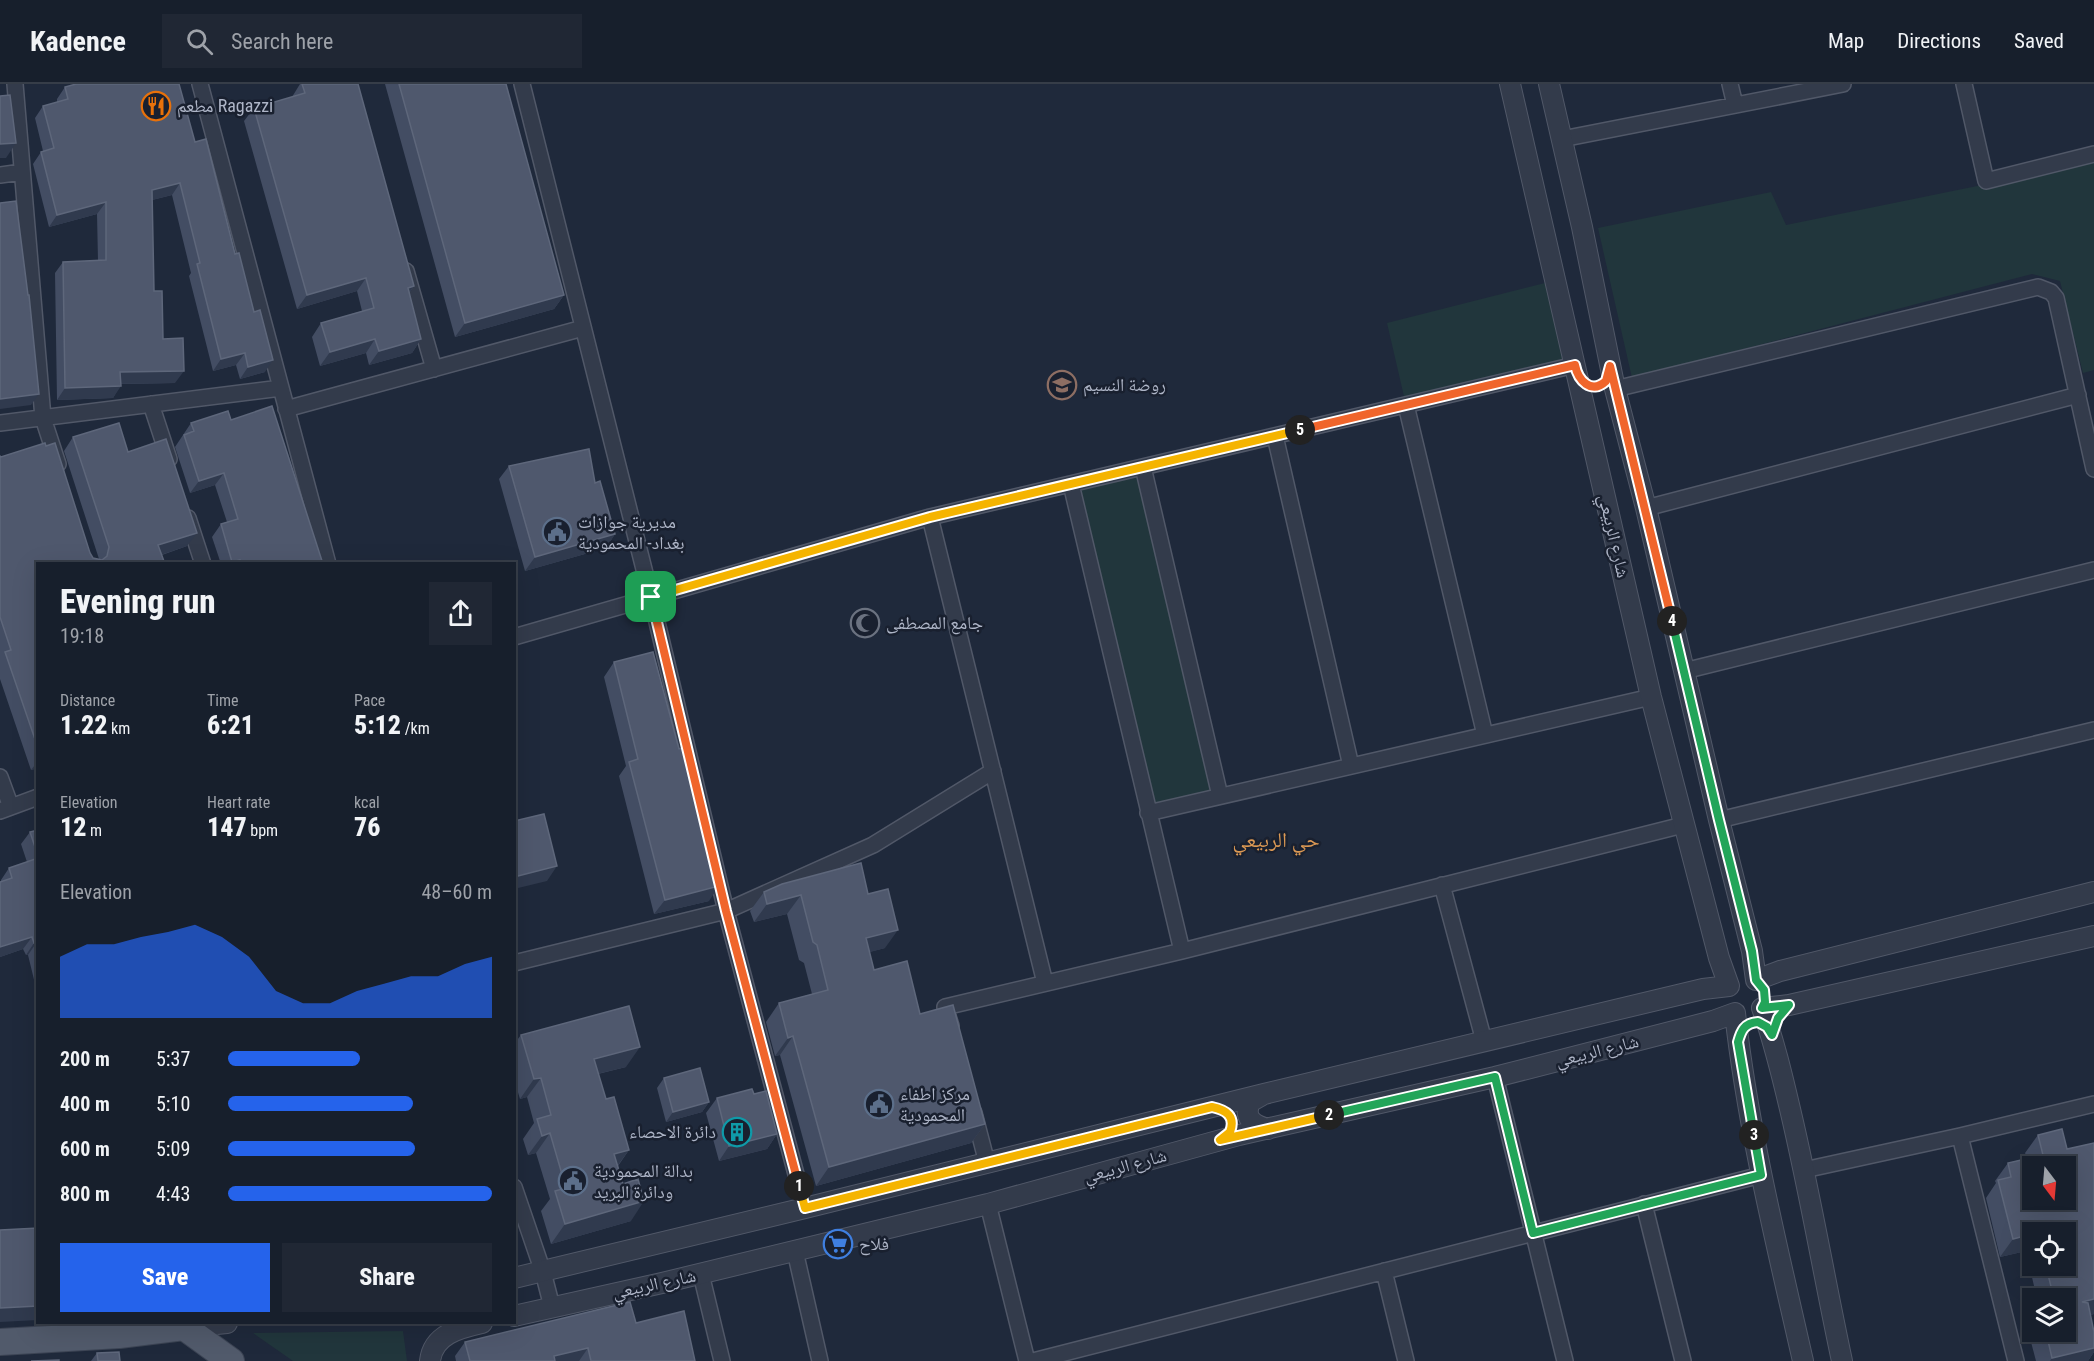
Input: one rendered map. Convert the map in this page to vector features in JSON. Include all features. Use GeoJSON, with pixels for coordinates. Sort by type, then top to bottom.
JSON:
{"type":"FeatureCollection","features":[{"type":"Feature","properties":{"kind":"main road"},"geometry":{"type":"LineString","coordinates":[[0,1342],[119,1335],[184,1327],[231,1361]]}},
{"type":"Feature","properties":{"kind":"street"},"geometry":{"type":"LineString","coordinates":[[15,84],[43,418],[61,474]]}},
{"type":"Feature","properties":{"kind":"street"},"geometry":{"type":"LineString","coordinates":[[200,84],[327,562]]}},
{"type":"Feature","properties":{"kind":"street"},"geometry":{"type":"LineString","coordinates":[[522,84],[651,597],[726,911],[805,1208]]}},
{"type":"Feature","properties":{"kind":"street","name":"شارع الربيعي"},"geometry":{"type":"LineString","coordinates":[[1509,84],[1651,697],[1683,825],[1719,958],[1729,986]]}},
{"type":"Feature","properties":{"kind":"street","name":"شارع الربيعي"},"geometry":{"type":"LineString","coordinates":[[1549,84],[1615,389],[1646,508],[1752,951],[1756,980],[1764,990],[1765,1002],[1753,1016],[1740,1016],[1730,1009],[1725,998],[1729,986],[1738,978],[1756,980],[1780,971],[2094,892]]}},
{"type":"Feature","properties":{"kind":"street"},"geometry":{"type":"LineString","coordinates":[[1730,84],[1735,105]]}},
{"type":"Feature","properties":{"kind":"street"},"geometry":{"type":"LineString","coordinates":[[1562,140],[1843,84]]}},
{"type":"Feature","properties":{"kind":"street"},"geometry":{"type":"LineString","coordinates":[[1964,84],[1986,181],[2094,154]]}},
{"type":"Feature","properties":{"kind":"street"},"geometry":{"type":"LineString","coordinates":[[0,175],[22,172]]}},
{"type":"Feature","properties":{"kind":"street"},"geometry":{"type":"LineString","coordinates":[[402,255],[434,369]]}},
{"type":"Feature","properties":{"kind":"street"},"geometry":{"type":"LineString","coordinates":[[1615,389],[2038,287],[2051,292],[2056,298],[2094,469]]}},
{"type":"Feature","properties":{"kind":"street"},"geometry":{"type":"LineString","coordinates":[[286,409],[584,328]]}},
{"type":"Feature","properties":{"kind":"street"},"geometry":{"type":"LineString","coordinates":[[516,636],[930,517],[1406,405],[1576,370],[1586,385],[1597,387],[1606,381],[1610,366]]}},
{"type":"Feature","properties":{"kind":"street"},"geometry":{"type":"LineString","coordinates":[[0,423],[281,388]]}},
{"type":"Feature","properties":{"kind":"street"},"geometry":{"type":"LineString","coordinates":[[1646,508],[2078,395]]}},
{"type":"Feature","properties":{"kind":"street"},"geometry":{"type":"LineString","coordinates":[[1587,420],[1592,405],[1601,400],[1612,401],[1621,412]]}},
{"type":"Feature","properties":{"kind":"street"},"geometry":{"type":"LineString","coordinates":[[151,404],[172,468]]}},
{"type":"Feature","properties":{"kind":"street"},"geometry":{"type":"LineString","coordinates":[[1406,405],[1485,735]]}},
{"type":"Feature","properties":{"kind":"street"},"geometry":{"type":"LineString","coordinates":[[1275,436],[1351,766]]}},
{"type":"Feature","properties":{"kind":"street"},"geometry":{"type":"LineString","coordinates":[[1143,467],[1220,796]]}},
{"type":"Feature","properties":{"kind":"street"},"geometry":{"type":"LineString","coordinates":[[1071,484],[1182,951]]}},
{"type":"Feature","properties":{"kind":"street"},"geometry":{"type":"LineString","coordinates":[[182,500],[202,562]]}},
{"type":"Feature","properties":{"kind":"street"},"geometry":{"type":"LineString","coordinates":[[930,517],[1045,983]]}},
{"type":"Feature","properties":{"kind":"street"},"geometry":{"type":"LineString","coordinates":[[1684,671],[2094,570]]}},
{"type":"Feature","properties":{"kind":"street"},"geometry":{"type":"LineString","coordinates":[[1148,813],[1651,697]]}},
{"type":"Feature","properties":{"kind":"street"},"geometry":{"type":"LineString","coordinates":[[1719,820],[2094,729]]}},
{"type":"Feature","properties":{"kind":"street"},"geometry":{"type":"LineString","coordinates":[[516,963],[726,911],[873,845],[993,771]]}},
{"type":"Feature","properties":{"kind":"street"},"geometry":{"type":"LineString","coordinates":[[0,777],[5,809],[36,798]]}},
{"type":"Feature","properties":{"kind":"street"},"geometry":{"type":"LineString","coordinates":[[954,1040],[945,1007],[1182,951],[1683,825]]}},
{"type":"Feature","properties":{"kind":"street"},"geometry":{"type":"LineString","coordinates":[[1442,885],[1484,1041]]}},
{"type":"Feature","properties":{"kind":"street","name":"شارع الربيعي"},"geometry":{"type":"LineString","coordinates":[[1762,1008],[1789,1005],[2094,936]]}},
{"type":"Feature","properties":{"kind":"street"},"geometry":{"type":"LineString","coordinates":[[1719,958],[1727,969],[1737,970],[1747,966],[1752,951]]}},
{"type":"Feature","properties":{"kind":"street"},"geometry":{"type":"LineString","coordinates":[[1752,951],[1763,965],[1780,971],[1769,982],[1768,992],[1774,1001],[1789,1005],[1778,1018],[1772,1035]]}},
{"type":"Feature","properties":{"kind":"street"},"geometry":{"type":"LineString","coordinates":[[1719,958],[1716,975],[1703,989],[1716,993],[1722,1001],[1722,1012],[1713,1021],[1726,1028],[1738,1042],[1743,1028],[1752,1023],[1763,1024],[1772,1035]]}},
{"type":"Feature","properties":{"kind":"street","name":"شارع الربيعي"},"geometry":{"type":"LineString","coordinates":[[516,1278],[1484,1041],[1703,989],[1729,986]]}},
{"type":"Feature","properties":{"kind":"street","name":"شارع الربيعي"},"geometry":{"type":"LineString","coordinates":[[1762,1008],[1772,1035],[1804,1170],[1842,1361]]}},
{"type":"Feature","properties":{"kind":"street","name":"شارع الربيعي"},"geometry":{"type":"LineString","coordinates":[[516,1316],[701,1274],[988,1204],[1220,1140],[1495,1077],[1713,1021],[1735,1013]]}},
{"type":"Feature","properties":{"kind":"street","name":"شارع الربيعي"},"geometry":{"type":"LineString","coordinates":[[1735,1013],[1761,1175],[1803,1361]]}},
{"type":"Feature","properties":{"kind":"street"},"geometry":{"type":"LineString","coordinates":[[1495,1077],[1564,1361]]}},
{"type":"Feature","properties":{"kind":"street"},"geometry":{"type":"LineString","coordinates":[[1264,1094],[1250,1102],[1247,1113],[1256,1126],[1268,1129]]}},
{"type":"Feature","properties":{"kind":"street"},"geometry":{"type":"LineString","coordinates":[[969,1096],[987,1163]]}},
{"type":"Feature","properties":{"kind":"street"},"geometry":{"type":"LineString","coordinates":[[1804,1170],[2094,1104]]}},
{"type":"Feature","properties":{"kind":"street"},"geometry":{"type":"LineString","coordinates":[[1212,1107],[1227,1112],[1232,1121],[1230,1132],[1220,1140]]}},
{"type":"Feature","properties":{"kind":"street"},"geometry":{"type":"LineString","coordinates":[[1960,1136],[2016,1361]]}},
{"type":"Feature","properties":{"kind":"street"},"geometry":{"type":"LineString","coordinates":[[1033,1361],[1761,1175]]}},
{"type":"Feature","properties":{"kind":"street"},"geometry":{"type":"LineString","coordinates":[[516,1193],[543,1272],[552,1307]]}},
{"type":"Feature","properties":{"kind":"street"},"geometry":{"type":"LineString","coordinates":[[988,1204],[1027,1361]]}},
{"type":"Feature","properties":{"kind":"street"},"geometry":{"type":"LineString","coordinates":[[1644,1204],[1683,1361]]}},
{"type":"Feature","properties":{"kind":"street"},"geometry":{"type":"LineString","coordinates":[[795,1251],[820,1361]]}},
{"type":"Feature","properties":{"kind":"street"},"geometry":{"type":"LineString","coordinates":[[1384,1271],[1406,1361]]}},
{"type":"Feature","properties":{"kind":"street"},"geometry":{"type":"LineString","coordinates":[[701,1274],[722,1361]]}},
{"type":"Feature","properties":{"kind":"street"},"geometry":{"type":"LineString","coordinates":[[184,1327],[216,1324]]}},
{"type":"Feature","properties":{"kind":"street"},"geometry":{"type":"LineString","coordinates":[[430,1361],[434,1347],[444,1337],[456,1329],[478,1324]]}},
{"type":"Feature","properties":{"kind":"green space"},"geometry":{"type":"Polygon","coordinates":[[[2094,158],[2094,370],[2083,373],[2060,281],[2032,274],[1632,378],[1598,228],[1771,192],[1786,225],[1992,183],[2094,158]]]}},
{"type":"Feature","properties":{"kind":"green space"},"geometry":{"type":"Polygon","coordinates":[[[1549,282],[1575,365],[1406,405],[1387,323],[1549,282]]]}},
{"type":"Feature","properties":{"kind":"green space"},"geometry":{"type":"Polygon","coordinates":[[[1143,467],[1220,796],[1148,813],[1071,484],[1143,467]]]}},
{"type":"Feature","properties":{"kind":"green space"},"geometry":{"type":"Polygon","coordinates":[[[403,1331],[407,1361],[293,1361],[253,1333],[403,1331]]]}},
{"type":"Feature","properties":{"kind":"building"},"geometry":{"type":"Polygon","coordinates":[[[76,84],[179,84],[195,142],[206,139],[235,254],[239,253],[254,312],[260,310],[273,360],[248,367],[245,353],[221,359],[197,264],[200,263],[180,183],[152,190],[154,291],[162,291],[163,339],[183,338],[184,371],[120,372],[121,386],[65,388],[63,262],[106,260],[106,202],[57,215],[41,152],[54,148],[43,106],[68,99],[65,87],[76,84]]]}},
{"type":"Feature","properties":{"kind":"building"},"geometry":{"type":"Polygon","coordinates":[[[302,84],[358,84],[414,286],[408,288],[421,339],[379,351],[375,339],[330,352],[321,323],[374,308],[366,278],[307,295],[254,108],[305,93],[302,84]]]}},
{"type":"Feature","properties":{"kind":"building"},"geometry":{"type":"Polygon","coordinates":[[[399,84],[506,84],[564,295],[465,323],[399,84]]]}},
{"type":"Feature","properties":{"kind":"building"},"geometry":{"type":"Polygon","coordinates":[[[10,95],[16,143],[0,144],[0,96],[10,95]]]}},
{"type":"Feature","properties":{"kind":"building"},"geometry":{"type":"Polygon","coordinates":[[[16,201],[39,394],[0,399],[0,203],[16,201]]]}},
{"type":"Feature","properties":{"kind":"building"},"geometry":{"type":"Polygon","coordinates":[[[272,406],[322,562],[240,562],[240,560],[232,562],[221,524],[238,519],[224,473],[199,481],[184,435],[194,431],[191,423],[228,411],[231,420],[272,406]]]}},
{"type":"Feature","properties":{"kind":"building"},"geometry":{"type":"Polygon","coordinates":[[[119,423],[128,452],[166,439],[197,533],[158,545],[164,562],[36,562],[36,742],[5,652],[11,650],[0,617],[0,456],[45,443],[46,446],[55,443],[90,553],[93,558],[102,560],[107,556],[109,547],[73,437],[119,423]]]}},
{"type":"Feature","properties":{"kind":"building"},"geometry":{"type":"Polygon","coordinates":[[[589,449],[595,483],[600,481],[615,534],[535,557],[509,466],[589,449]]]}},
{"type":"Feature","properties":{"kind":"building"},"geometry":{"type":"Polygon","coordinates":[[[653,652],[679,749],[684,748],[719,886],[665,900],[629,762],[638,759],[614,662],[653,652]]]}},
{"type":"Feature","properties":{"kind":"building"},"geometry":{"type":"Polygon","coordinates":[[[544,814],[557,866],[516,876],[516,821],[544,814]]]}},
{"type":"Feature","properties":{"kind":"building"},"geometry":{"type":"Polygon","coordinates":[[[36,830],[36,850],[30,832],[36,830]]]}},
{"type":"Feature","properties":{"kind":"building"},"geometry":{"type":"Polygon","coordinates":[[[36,859],[36,942],[34,943],[32,937],[0,947],[0,882],[12,878],[9,868],[36,859]]]}},
{"type":"Feature","properties":{"kind":"building"},"geometry":{"type":"Polygon","coordinates":[[[861,863],[868,894],[888,889],[898,930],[866,938],[874,970],[907,961],[920,1014],[953,1005],[985,1124],[829,1167],[793,1036],[788,1038],[779,1003],[828,990],[801,895],[767,904],[764,892],[782,884],[861,863]]]}},
{"type":"Feature","properties":{"kind":"building"},"geometry":{"type":"Polygon","coordinates":[[[629,1006],[640,1047],[594,1059],[606,1099],[614,1097],[629,1150],[614,1154],[623,1184],[638,1179],[644,1201],[565,1224],[555,1191],[566,1188],[550,1133],[542,1136],[537,1119],[551,1115],[541,1078],[534,1079],[521,1035],[629,1006]]]}},
{"type":"Feature","properties":{"kind":"building"},"geometry":{"type":"Polygon","coordinates":[[[700,1068],[709,1102],[673,1112],[664,1078],[700,1068]]]}},
{"type":"Feature","properties":{"kind":"building"},"geometry":{"type":"Polygon","coordinates":[[[752,1089],[754,1094],[766,1091],[777,1134],[729,1146],[717,1098],[752,1089]]]}},
{"type":"Feature","properties":{"kind":"building"},"geometry":{"type":"Polygon","coordinates":[[[2062,1129],[2067,1149],[2094,1143],[2094,1299],[2082,1302],[2088,1303],[2094,1332],[2094,1348],[2052,1358],[2048,1342],[2076,1342],[2076,1288],[2051,1288],[2048,1276],[2076,1276],[2076,1222],[2022,1222],[2022,1237],[2013,1239],[1998,1180],[2011,1177],[2008,1163],[2022,1160],[2022,1210],[2076,1210],[2076,1156],[2039,1156],[2043,1155],[2038,1135],[2062,1129]]]}},
{"type":"Feature","properties":{"kind":"building"},"geometry":{"type":"Polygon","coordinates":[[[36,1228],[36,1306],[0,1308],[0,1230],[36,1228]]]}},
{"type":"Feature","properties":{"kind":"building"},"geometry":{"type":"Polygon","coordinates":[[[630,1302],[636,1323],[684,1311],[695,1361],[591,1361],[588,1348],[554,1356],[555,1361],[470,1361],[465,1342],[630,1302]]]}},
{"type":"Feature","properties":{"kind":"building"},"geometry":{"type":"Polygon","coordinates":[[[119,1352],[120,1361],[98,1361],[97,1353],[119,1352]]]}},
{"type":"Feature","properties":{"kind":"place","name":"مطعم Ragazzi"},"geometry":{"type":"Point","coordinates":[156,106]}},
{"type":"Feature","properties":{"kind":"place","name":"روضة النسيم"},"geometry":{"type":"Point","coordinates":[1062,385]}},
{"type":"Feature","properties":{"kind":"place","name":"مديرية جوازات بغداد- المحمودية"},"geometry":{"type":"Point","coordinates":[557,532]}},
{"type":"Feature","properties":{"kind":"place","name":"جامع المصطفى"},"geometry":{"type":"Point","coordinates":[865,623]}},
{"type":"Feature","properties":{"kind":"place","name":"مركز اطفاء المحمودية"},"geometry":{"type":"Point","coordinates":[879,1104]}},
{"type":"Feature","properties":{"kind":"place","name":"دائرة الاحصاء"},"geometry":{"type":"Point","coordinates":[737,1132]}},
{"type":"Feature","properties":{"kind":"place","name":"بدالة المحمودية ودائرة البريد"},"geometry":{"type":"Point","coordinates":[573,1181]}},
{"type":"Feature","properties":{"kind":"place","name":"فلاح"},"geometry":{"type":"Point","coordinates":[838,1244]}},
{"type":"Feature","properties":{"kind":"district","name":"حي الربيعي"},"geometry":{"type":"Point","coordinates":[1276,840]}},
{"type":"Feature","properties":{"kind":"route"},"geometry":{"type":"LineString","coordinates":[[1575,365],[1577,375],[1582,382],[1597,387],[1606,381],[1610,366],[1752,951],[1756,980],[1761,984],[1766,996],[1762,1008],[1789,1005],[1775,1023],[1772,1035],[1763,1024],[1752,1023],[1743,1028],[1738,1042],[1761,1175],[1533,1233],[1495,1077],[1220,1140],[1230,1132],[1232,1121],[1227,1112],[1212,1107],[805,1208],[726,911],[651,597],[930,517],[1575,365]]}}]}
